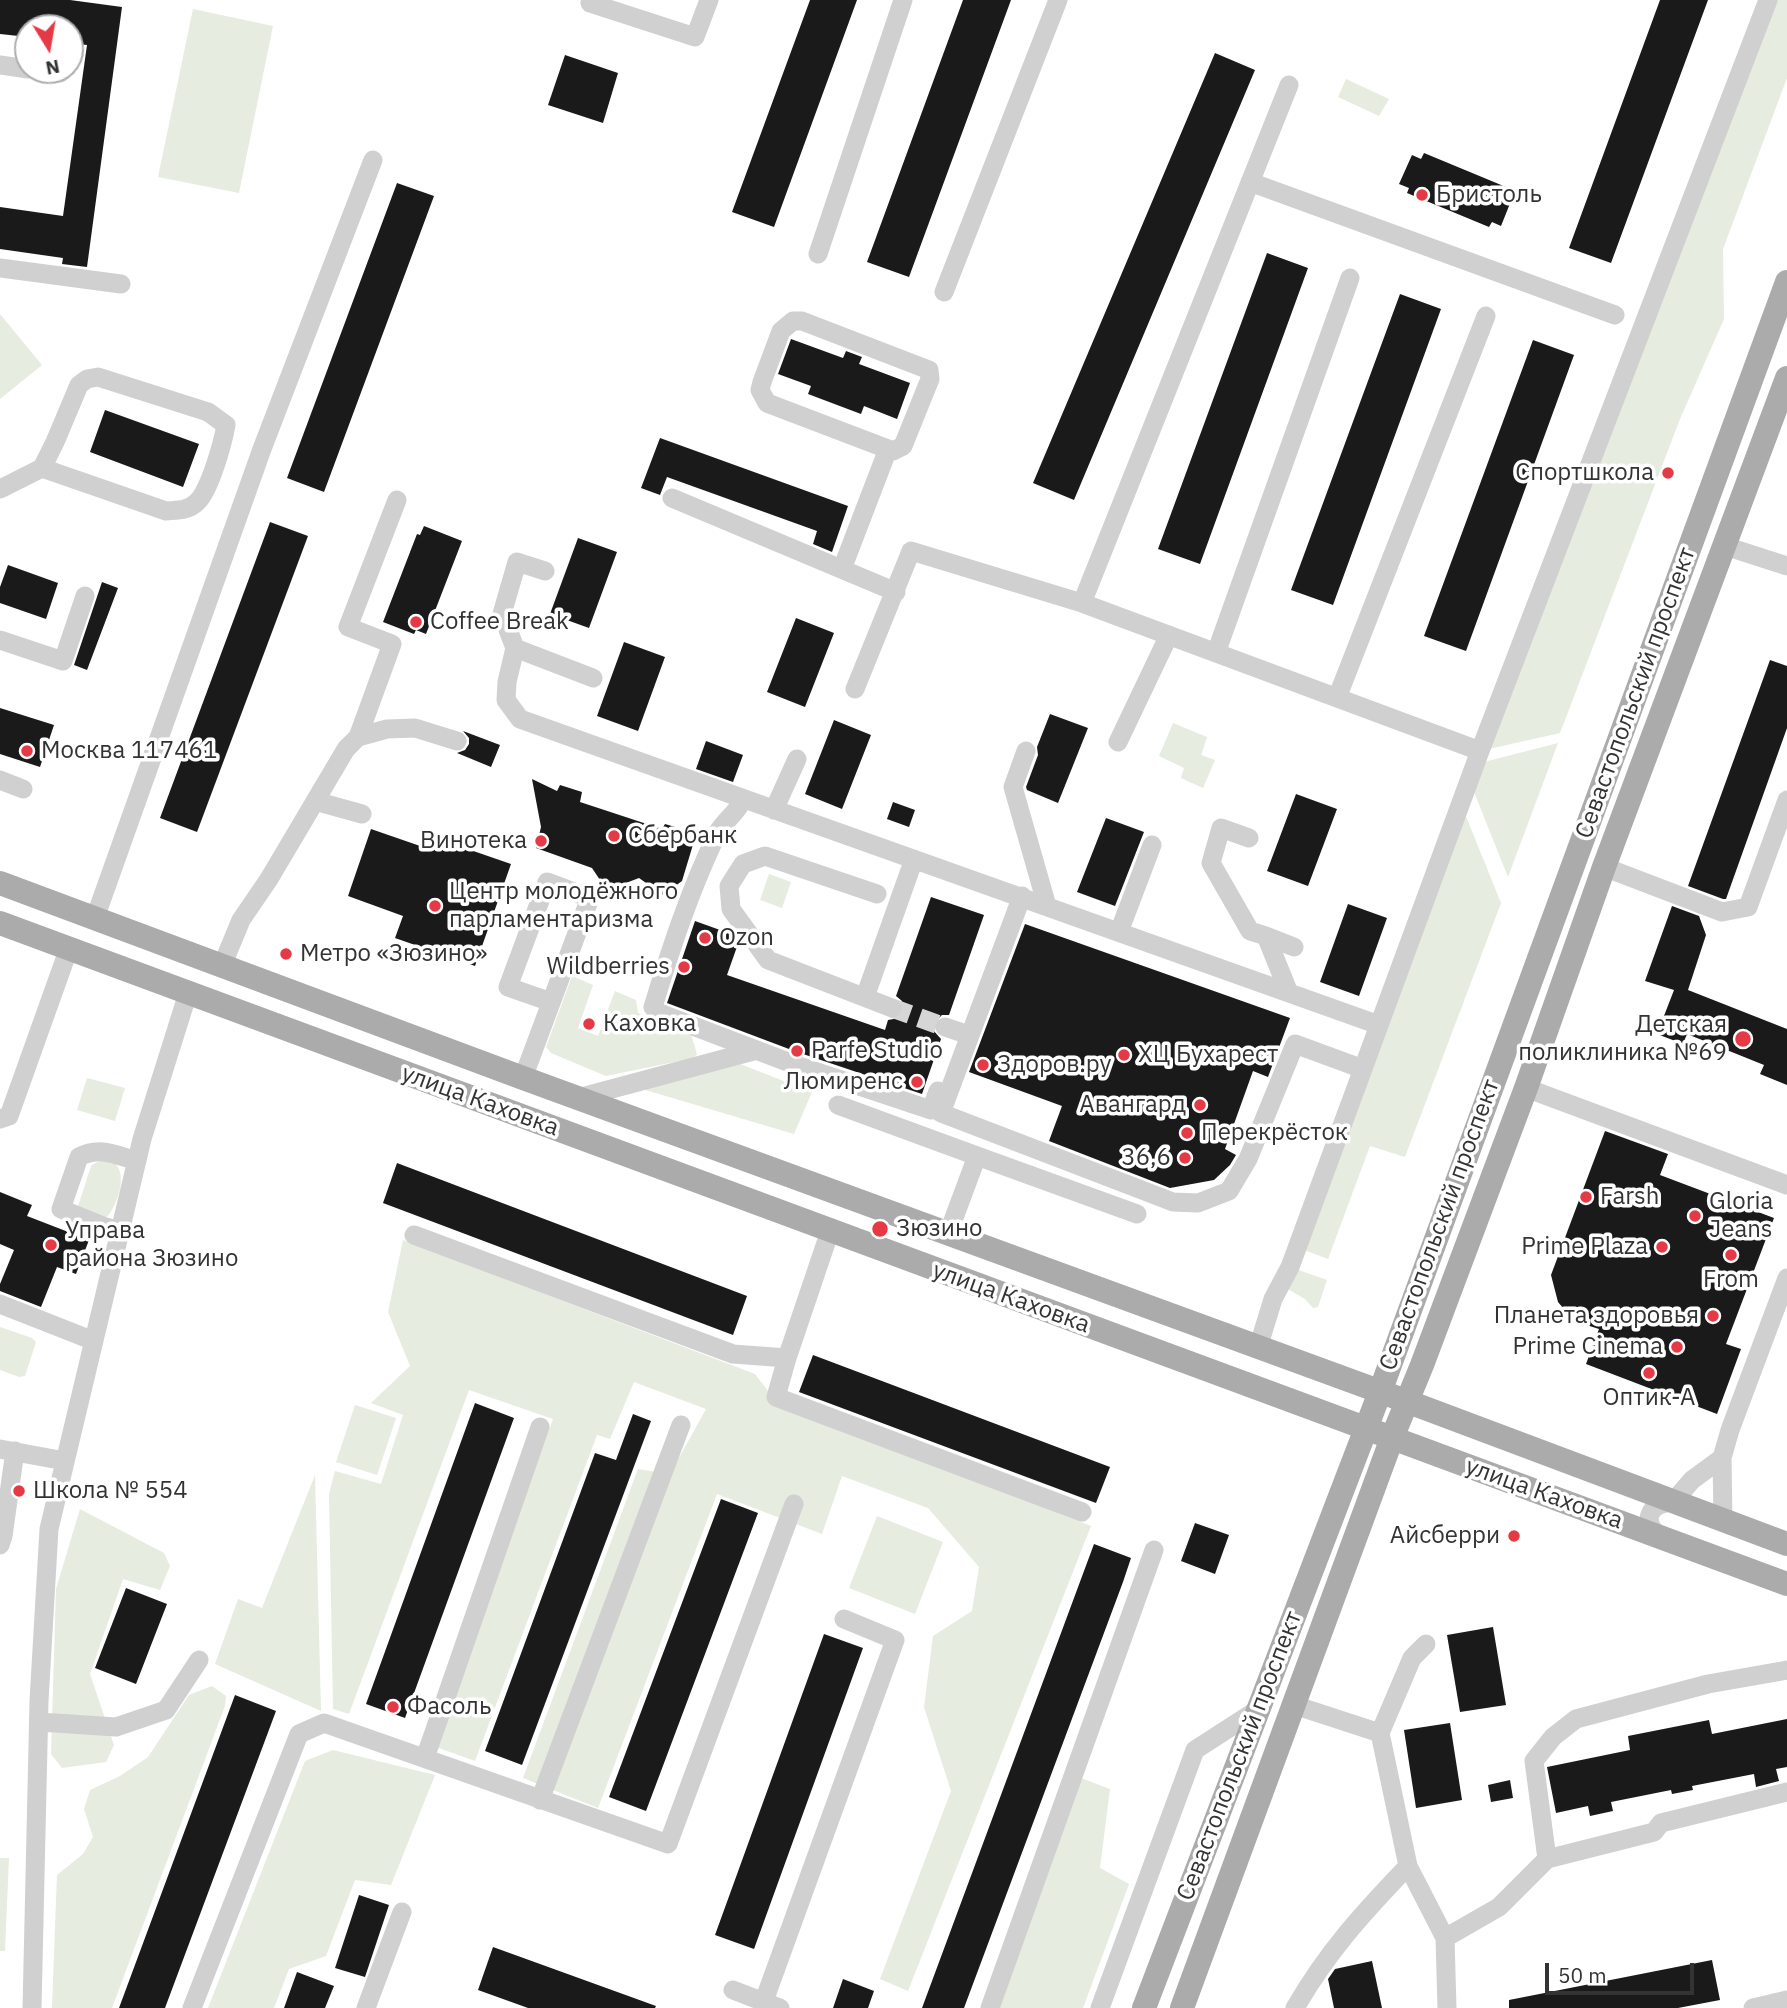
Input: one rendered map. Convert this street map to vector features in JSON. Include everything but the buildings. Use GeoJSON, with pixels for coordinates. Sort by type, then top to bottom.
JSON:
{"type":"FeatureCollection","features":[{"type":"Feature","properties":{"kind":"main road","name":"Севастопольский проспект"},"geometry":{"type":"LineString","coordinates":[[1144,2008],[1380,1392],[1787,282]]}},
{"type":"Feature","properties":{"kind":"main road","name":"Севастопольский проспект"},"geometry":{"type":"LineString","coordinates":[[1182,2008],[1392,1438],[1526,1088],[1604,867],[1787,378]]}},
{"type":"Feature","properties":{"kind":"main road","name":"улица Каховка"},"geometry":{"type":"LineString","coordinates":[[0,883],[523,1078],[1406,1401],[1723,1521],[1786,1541]]}},
{"type":"Feature","properties":{"kind":"main road","name":"улица Каховка"},"geometry":{"type":"LineString","coordinates":[[0,923],[1787,1584]]}},
{"type":"Feature","properties":{"kind":"lane"},"geometry":{"type":"LineString","coordinates":[[592,0],[590,4],[695,37],[709,0]]}},
{"type":"Feature","properties":{"kind":"lane"},"geometry":{"type":"LineString","coordinates":[[818,254],[903,0]]}},
{"type":"Feature","properties":{"kind":"lane"},"geometry":{"type":"LineString","coordinates":[[944,292],[1058,0]]}},
{"type":"Feature","properties":{"kind":"lane"},"geometry":{"type":"LineString","coordinates":[[1258,1348],[1273,1298],[1289,1271],[1480,751],[1768,0]]}},
{"type":"Feature","properties":{"kind":"lane"},"geometry":{"type":"LineString","coordinates":[[1082,603],[1289,85]]}},
{"type":"Feature","properties":{"kind":"lane"},"geometry":{"type":"LineString","coordinates":[[96,918],[262,449],[373,160]]}},
{"type":"Feature","properties":{"kind":"lane"},"geometry":{"type":"LineString","coordinates":[[1250,183],[1615,316]]}},
{"type":"Feature","properties":{"kind":"lane"},"geometry":{"type":"LineString","coordinates":[[0,268],[121,284]]}},
{"type":"Feature","properties":{"kind":"lane"},"geometry":{"type":"LineString","coordinates":[[1216,653],[1350,278]]}},
{"type":"Feature","properties":{"kind":"lane"},"geometry":{"type":"LineString","coordinates":[[1337,698],[1486,316]]}},
{"type":"Feature","properties":{"kind":"lane"},"geometry":{"type":"LineString","coordinates":[[802,321],[929,370],[930,379],[906,442],[900,449],[888,449],[767,403],[760,390],[762,382],[781,331],[787,325],[802,321]]}},
{"type":"Feature","properties":{"kind":"lane"},"geometry":{"type":"LineString","coordinates":[[0,489],[42,468],[79,386],[87,379],[98,377],[208,412],[226,425],[211,476],[197,502],[183,510],[166,511],[42,468]]}},
{"type":"Feature","properties":{"kind":"lane"},"geometry":{"type":"LineString","coordinates":[[842,569],[888,449]]}},
{"type":"Feature","properties":{"kind":"lane"},"geometry":{"type":"LineString","coordinates":[[672,498],[896,592]]}},
{"type":"Feature","properties":{"kind":"lane"},"geometry":{"type":"LineString","coordinates":[[222,966],[241,920],[269,879],[346,749],[358,737],[392,645],[348,627],[397,500]]}},
{"type":"Feature","properties":{"kind":"lane"},"geometry":{"type":"LineString","coordinates":[[1725,546],[1787,566]]}},
{"type":"Feature","properties":{"kind":"lane"},"geometry":{"type":"LineString","coordinates":[[855,689],[911,551],[1082,603],[1480,751]]}},
{"type":"Feature","properties":{"kind":"lane"},"geometry":{"type":"LineString","coordinates":[[545,571],[517,562],[502,614],[515,648],[506,700],[520,719],[1379,1025]]}},
{"type":"Feature","properties":{"kind":"lane"},"geometry":{"type":"LineString","coordinates":[[0,640],[63,661],[85,596]]}},
{"type":"Feature","properties":{"kind":"lane"},"geometry":{"type":"LineString","coordinates":[[1118,742],[1169,635]]}},
{"type":"Feature","properties":{"kind":"lane"},"geometry":{"type":"LineString","coordinates":[[515,648],[593,678]]}},
{"type":"Feature","properties":{"kind":"lane"},"geometry":{"type":"LineString","coordinates":[[358,737],[387,729],[415,728],[457,741]]}},
{"type":"Feature","properties":{"kind":"lane"},"geometry":{"type":"LineString","coordinates":[[1026,751],[1013,787],[1047,906]]}},
{"type":"Feature","properties":{"kind":"lane"},"geometry":{"type":"LineString","coordinates":[[774,810],[797,759]]}},
{"type":"Feature","properties":{"kind":"lane"},"geometry":{"type":"LineString","coordinates":[[0,780],[23,789]]}},
{"type":"Feature","properties":{"kind":"lane"},"geometry":{"type":"LineString","coordinates":[[743,799],[738,811],[719,829],[689,895],[653,1007],[659,1013],[757,1051],[931,1110],[952,1030],[1015,894]]}},
{"type":"Feature","properties":{"kind":"lane"},"geometry":{"type":"LineString","coordinates":[[1604,867],[1722,912],[1748,907],[1787,800]]}},
{"type":"Feature","properties":{"kind":"lane"},"geometry":{"type":"LineString","coordinates":[[316,801],[362,814]]}},
{"type":"Feature","properties":{"kind":"lane"},"geometry":{"type":"LineString","coordinates":[[1249,838],[1222,828],[1210,863],[1250,931],[1294,947]]}},
{"type":"Feature","properties":{"kind":"lane"},"geometry":{"type":"LineString","coordinates":[[1119,932],[1152,845]]}},
{"type":"Feature","properties":{"kind":"lane"},"geometry":{"type":"LineString","coordinates":[[877,894],[765,856],[743,864],[729,886],[731,909],[768,960],[892,1008]]}},
{"type":"Feature","properties":{"kind":"lane"},"geometry":{"type":"LineString","coordinates":[[865,997],[914,859]]}},
{"type":"Feature","properties":{"kind":"lane"},"geometry":{"type":"LineString","coordinates":[[523,1078],[590,898],[547,882],[508,987],[551,1002]]}},
{"type":"Feature","properties":{"kind":"lane"},"geometry":{"type":"LineString","coordinates":[[1015,894],[941,1113],[1173,1202],[1198,1203],[1229,1191],[1242,1170],[1289,1042],[1363,1069]]}},
{"type":"Feature","properties":{"kind":"lane"},"geometry":{"type":"LineString","coordinates":[[1266,936],[1289,993]]}},
{"type":"Feature","properties":{"kind":"lane"},"geometry":{"type":"LineString","coordinates":[[0,1119],[9,1116],[69,948]]}},
{"type":"Feature","properties":{"kind":"lane"},"geometry":{"type":"LineString","coordinates":[[33,2008],[40,1721],[49,1529],[137,1161],[188,993]]}},
{"type":"Feature","properties":{"kind":"lane"},"geometry":{"type":"LineString","coordinates":[[578,1098],[757,1051]]}},
{"type":"Feature","properties":{"kind":"lane"},"geometry":{"type":"LineString","coordinates":[[1526,1088],[1787,1185]]}},
{"type":"Feature","properties":{"kind":"lane"},"geometry":{"type":"LineString","coordinates":[[838,1105],[1137,1214]]}},
{"type":"Feature","properties":{"kind":"lane"},"geometry":{"type":"LineString","coordinates":[[120,1231],[61,1209],[79,1157],[89,1152],[107,1151],[137,1161]]}},
{"type":"Feature","properties":{"kind":"lane"},"geometry":{"type":"LineString","coordinates":[[948,1234],[977,1156]]}},
{"type":"Feature","properties":{"kind":"lane"},"geometry":{"type":"LineString","coordinates":[[830,1231],[776,1397],[1082,1512]]}},
{"type":"Feature","properties":{"kind":"lane"},"geometry":{"type":"LineString","coordinates":[[414,1235],[733,1354],[787,1358]]}},
{"type":"Feature","properties":{"kind":"lane"},"geometry":{"type":"LineString","coordinates":[[1723,1521],[1722,1458],[1787,1278]]}},
{"type":"Feature","properties":{"kind":"lane"},"geometry":{"type":"LineString","coordinates":[[0,1304],[94,1341]]}},
{"type":"Feature","properties":{"kind":"lane"},"geometry":{"type":"LineString","coordinates":[[540,1800],[681,1425]]}},
{"type":"Feature","properties":{"kind":"lane"},"geometry":{"type":"LineString","coordinates":[[425,1758],[540,1427]]}},
{"type":"Feature","properties":{"kind":"lane"},"geometry":{"type":"LineString","coordinates":[[0,1545],[3,1536],[7,1450],[65,1461]]}},
{"type":"Feature","properties":{"kind":"lane"},"geometry":{"type":"LineString","coordinates":[[1658,1536],[1650,1526],[1650,1513],[1660,1503],[1673,1502],[1692,1480],[1722,1458]]}},
{"type":"Feature","properties":{"kind":"lane"},"geometry":{"type":"LineString","coordinates":[[192,2008],[299,1734],[324,1723],[668,1844],[794,1504]]}},
{"type":"Feature","properties":{"kind":"lane"},"geometry":{"type":"LineString","coordinates":[[990,2008],[1154,1550]]}},
{"type":"Feature","properties":{"kind":"lane"},"geometry":{"type":"LineString","coordinates":[[733,1990],[772,2005],[895,1640],[844,1619]]}},
{"type":"Feature","properties":{"kind":"lane"},"geometry":{"type":"LineString","coordinates":[[1426,1644],[1412,1658],[1380,1733],[1408,1866],[1445,1938],[1447,2008]]}},
{"type":"Feature","properties":{"kind":"lane"},"geometry":{"type":"LineString","coordinates":[[40,1721],[116,1727],[166,1710],[199,1660]]}},
{"type":"Feature","properties":{"kind":"lane"},"geometry":{"type":"LineString","coordinates":[[1546,1858],[1534,1761],[1553,1737],[1576,1719],[1708,1684],[1787,1670]]}},
{"type":"Feature","properties":{"kind":"lane"},"geometry":{"type":"LineString","coordinates":[[1294,1705],[1380,1733]]}},
{"type":"Feature","properties":{"kind":"lane"},"geometry":{"type":"LineString","coordinates":[[1100,2008],[1195,1750],[1257,1710]]}},
{"type":"Feature","properties":{"kind":"lane"},"geometry":{"type":"LineString","coordinates":[[1546,1858],[1553,1859],[1654,1832],[1661,1823],[1787,1792]]}},
{"type":"Feature","properties":{"kind":"lane"},"geometry":{"type":"LineString","coordinates":[[1224,1797],[1255,1809]]}},
{"type":"Feature","properties":{"kind":"lane"},"geometry":{"type":"LineString","coordinates":[[1445,1938],[1499,1907],[1546,1858]]}},
{"type":"Feature","properties":{"kind":"lane"},"geometry":{"type":"LineString","coordinates":[[1295,2008],[1317,1970],[1354,1922],[1408,1866]]}},
{"type":"Feature","properties":{"kind":"lane"},"geometry":{"type":"LineString","coordinates":[[366,2008],[402,1912]]}},
{"type":"Feature","properties":{"kind":"lane"},"geometry":{"type":"LineString","coordinates":[[1753,2008],[1787,2000]]}},
{"type":"Feature","properties":{"kind":"shaded area"},"geometry":{"type":"Polygon","coordinates":[[[1768,0],[1787,0],[1787,78],[1723,249],[1724,319],[1680,419],[1560,733],[1480,751],[1768,0]]]}},
{"type":"Feature","properties":{"kind":"shaded area"},"geometry":{"type":"Polygon","coordinates":[[[193,9],[273,26],[239,193],[158,177],[193,9]]]}},
{"type":"Feature","properties":{"kind":"shaded area"},"geometry":{"type":"Polygon","coordinates":[[[1346,79],[1389,99],[1379,116],[1338,97],[1346,79]]]}},
{"type":"Feature","properties":{"kind":"shaded area"},"geometry":{"type":"Polygon","coordinates":[[[0,314],[42,365],[0,399],[0,314]]]}},
{"type":"Feature","properties":{"kind":"shaded area"},"geometry":{"type":"Polygon","coordinates":[[[1173,723],[1207,737],[1201,755],[1215,760],[1203,788],[1181,778],[1184,768],[1159,756],[1173,723]]]}},
{"type":"Feature","properties":{"kind":"shaded area"},"geometry":{"type":"Polygon","coordinates":[[[1558,743],[1508,877],[1474,792],[1484,762],[1558,743]]]}},
{"type":"Feature","properties":{"kind":"shaded area"},"geometry":{"type":"Polygon","coordinates":[[[1465,814],[1501,903],[1405,1157],[1370,1146],[1328,1259],[1304,1250],[1465,814]]]}},
{"type":"Feature","properties":{"kind":"shaded area"},"geometry":{"type":"Polygon","coordinates":[[[769,874],[791,882],[782,908],[760,900],[769,874]]]}},
{"type":"Feature","properties":{"kind":"shaded area"},"geometry":{"type":"Polygon","coordinates":[[[572,976],[593,985],[578,1028],[598,1036],[615,991],[636,1000],[638,1013],[690,1031],[697,1054],[694,1058],[606,1076],[551,1053],[546,1047],[572,976]]]}},
{"type":"Feature","properties":{"kind":"shaded area"},"geometry":{"type":"Polygon","coordinates":[[[740,1064],[812,1092],[794,1134],[642,1089],[740,1064]]]}},
{"type":"Feature","properties":{"kind":"shaded area"},"geometry":{"type":"Polygon","coordinates":[[[87,1078],[125,1088],[115,1121],[77,1110],[87,1078]]]}},
{"type":"Feature","properties":{"kind":"shaded area"},"geometry":{"type":"Polygon","coordinates":[[[102,1159],[113,1162],[118,1167],[121,1182],[117,1199],[105,1219],[78,1206],[91,1166],[102,1159]]]}},
{"type":"Feature","properties":{"kind":"shaded area"},"geometry":{"type":"Polygon","coordinates":[[[403,1240],[755,1374],[778,1404],[1091,1526],[908,1991],[880,1979],[951,1791],[924,1707],[933,1636],[972,1611],[979,1567],[928,1508],[842,1476],[822,1534],[717,1494],[598,1808],[523,1778],[638,1469],[670,1474],[706,1409],[634,1382],[610,1439],[597,1435],[475,1761],[436,1747],[553,1419],[469,1390],[349,1714],[333,1709],[329,1494],[335,1471],[381,1484],[403,1415],[371,1403],[410,1366],[388,1312],[403,1240]]]}},
{"type":"Feature","properties":{"kind":"shaded area"},"geometry":{"type":"Polygon","coordinates":[[[1290,1267],[1327,1280],[1318,1307],[1313,1308],[1305,1299],[1281,1285],[1290,1267]]]}},
{"type":"Feature","properties":{"kind":"shaded area"},"geometry":{"type":"Polygon","coordinates":[[[0,1327],[32,1338],[36,1342],[25,1376],[19,1377],[0,1370],[0,1327]]]}},
{"type":"Feature","properties":{"kind":"shaded area"},"geometry":{"type":"Polygon","coordinates":[[[355,1405],[396,1418],[377,1475],[336,1462],[355,1405]]]}},
{"type":"Feature","properties":{"kind":"shaded area"},"geometry":{"type":"Polygon","coordinates":[[[315,1475],[321,1711],[215,1664],[238,1599],[262,1608],[315,1475]]]}},
{"type":"Feature","properties":{"kind":"shaded area"},"geometry":{"type":"Polygon","coordinates":[[[80,1509],[164,1553],[170,1566],[160,1590],[123,1579],[90,1674],[114,1745],[106,1762],[62,1768],[51,1754],[56,1589],[80,1509]]]}},
{"type":"Feature","properties":{"kind":"shaded area"},"geometry":{"type":"Polygon","coordinates":[[[877,1516],[943,1542],[915,1614],[849,1588],[877,1516]]]}},
{"type":"Feature","properties":{"kind":"shaded area"},"geometry":{"type":"Polygon","coordinates":[[[212,1686],[226,1696],[225,1706],[112,2008],[52,2008],[57,1875],[83,1854],[93,1837],[84,1809],[90,1790],[120,1776],[148,1757],[189,1695],[212,1686]]]}},
{"type":"Feature","properties":{"kind":"shaded area"},"geometry":{"type":"Polygon","coordinates":[[[333,1750],[435,1775],[391,1885],[355,1880],[326,1956],[289,1969],[274,2008],[208,2008],[305,1761],[333,1750]]]}},
{"type":"Feature","properties":{"kind":"shaded area"},"geometry":{"type":"Polygon","coordinates":[[[1081,1778],[1110,1789],[1100,1868],[1129,1884],[1083,2008],[997,2008],[1081,1778]]]}},
{"type":"Feature","properties":{"kind":"shaded area"},"geometry":{"type":"Polygon","coordinates":[[[0,1858],[9,1858],[5,1951],[0,1951],[0,1858]]]}},
{"type":"Feature","properties":{"kind":"tunnel"},"geometry":{"type":"LineString","coordinates":[[892,1008],[945,1027]]}},
{"type":"Feature","properties":{"kind":"place","name":"Бристоль"},"geometry":{"type":"Point","coordinates":[1422,195]}},
{"type":"Feature","properties":{"kind":"place","name":"Спортшкола"},"geometry":{"type":"Point","coordinates":[1668,473]}},
{"type":"Feature","properties":{"kind":"place","name":"Coffee Break"},"geometry":{"type":"Point","coordinates":[416,622]}},
{"type":"Feature","properties":{"kind":"place","name":"Москва 117461"},"geometry":{"type":"Point","coordinates":[27,751]}},
{"type":"Feature","properties":{"kind":"place","name":"Сбербанк"},"geometry":{"type":"Point","coordinates":[614,836]}},
{"type":"Feature","properties":{"kind":"place","name":"Винотека"},"geometry":{"type":"Point","coordinates":[541,841]}},
{"type":"Feature","properties":{"kind":"place","name":"Центр молодёжного парламентаризма"},"geometry":{"type":"Point","coordinates":[435,906]}},
{"type":"Feature","properties":{"kind":"place","name":"Ozon"},"geometry":{"type":"Point","coordinates":[705,938]}},
{"type":"Feature","properties":{"kind":"place","name":"Метро «Зюзино»"},"geometry":{"type":"Point","coordinates":[286,954]}},
{"type":"Feature","properties":{"kind":"place","name":"Wildberries"},"geometry":{"type":"Point","coordinates":[684,967]}},
{"type":"Feature","properties":{"kind":"place","name":"Каховка"},"geometry":{"type":"Point","coordinates":[589,1024]}},
{"type":"Feature","properties":{"kind":"place","name":"Детская поликлиника №69"},"geometry":{"type":"Point","coordinates":[1743,1039]}},
{"type":"Feature","properties":{"kind":"place","name":"Parfe Studio"},"geometry":{"type":"Point","coordinates":[797,1051]}},
{"type":"Feature","properties":{"kind":"place","name":"ХЦ Бухарест"},"geometry":{"type":"Point","coordinates":[1124,1055]}},
{"type":"Feature","properties":{"kind":"place","name":"Здоров.ру"},"geometry":{"type":"Point","coordinates":[983,1065]}},
{"type":"Feature","properties":{"kind":"place","name":"Люмиренс"},"geometry":{"type":"Point","coordinates":[917,1082]}},
{"type":"Feature","properties":{"kind":"place","name":"Авангард"},"geometry":{"type":"Point","coordinates":[1200,1105]}},
{"type":"Feature","properties":{"kind":"place","name":"Перекрёсток"},"geometry":{"type":"Point","coordinates":[1187,1133]}},
{"type":"Feature","properties":{"kind":"place","name":"36,6"},"geometry":{"type":"Point","coordinates":[1185,1158]}},
{"type":"Feature","properties":{"kind":"place","name":"Farsh"},"geometry":{"type":"Point","coordinates":[1586,1197]}},
{"type":"Feature","properties":{"kind":"place","name":"Gloria Jeans"},"geometry":{"type":"Point","coordinates":[1695,1216]}},
{"type":"Feature","properties":{"kind":"place","name":"Зюзино"},"geometry":{"type":"Point","coordinates":[880,1229]}},
{"type":"Feature","properties":{"kind":"place","name":"Управа района Зюзино"},"geometry":{"type":"Point","coordinates":[51,1245]}},
{"type":"Feature","properties":{"kind":"place","name":"Prime Plaza"},"geometry":{"type":"Point","coordinates":[1662,1247]}},
{"type":"Feature","properties":{"kind":"place","name":"From"},"geometry":{"type":"Point","coordinates":[1731,1255]}},
{"type":"Feature","properties":{"kind":"place","name":"Планета здоровья"},"geometry":{"type":"Point","coordinates":[1713,1316]}},
{"type":"Feature","properties":{"kind":"place","name":"Prime Cinema"},"geometry":{"type":"Point","coordinates":[1677,1347]}},
{"type":"Feature","properties":{"kind":"place","name":"Оптик-А"},"geometry":{"type":"Point","coordinates":[1649,1373]}},
{"type":"Feature","properties":{"kind":"place","name":"Школа № 554"},"geometry":{"type":"Point","coordinates":[19,1491]}},
{"type":"Feature","properties":{"kind":"place","name":"Айсберри"},"geometry":{"type":"Point","coordinates":[1514,1536]}},
{"type":"Feature","properties":{"kind":"place","name":"Фасоль"},"geometry":{"type":"Point","coordinates":[393,1707]}}]}
